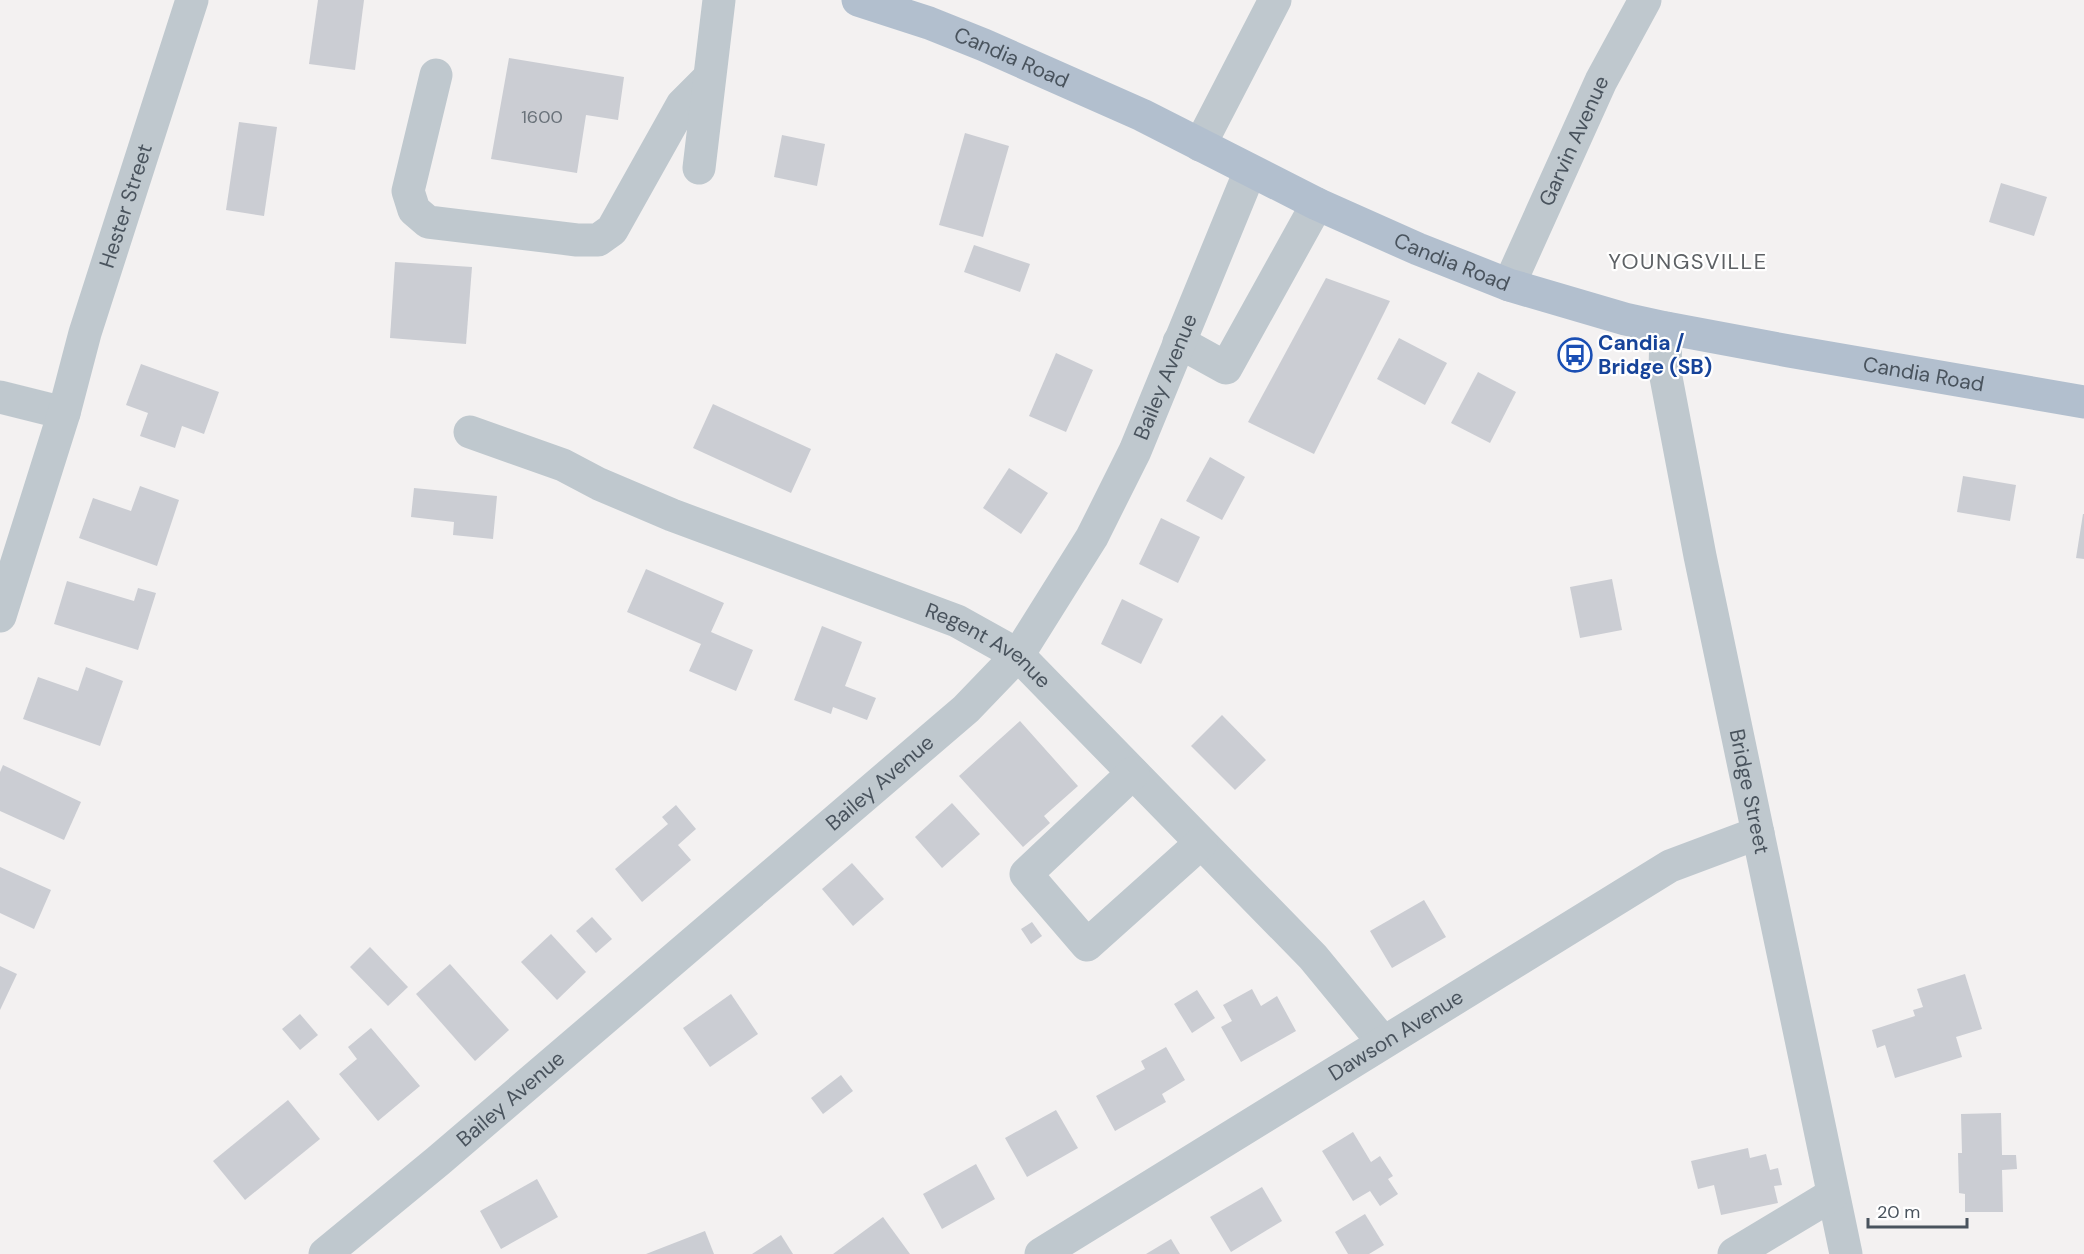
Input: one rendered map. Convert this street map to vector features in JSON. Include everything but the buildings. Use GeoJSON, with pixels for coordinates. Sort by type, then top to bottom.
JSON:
{"type":"FeatureCollection","features":[{"type":"Feature","properties":{"kind":"main road","name":"Candia Road"},"geometry":{"type":"LineString","coordinates":[[858,0],[929,22],[984,45],[1142,115],[1317,204],[1418,249],[1509,285],[1625,319],[1666,328],[1801,354],[2084,402]]}},
{"type":"Feature","properties":{"kind":"street","name":"Hester Street"},"geometry":{"type":"LineString","coordinates":[[0,616],[64,413],[85,333],[192,0]]}},
{"type":"Feature","properties":{"kind":"street"},"geometry":{"type":"LineString","coordinates":[[699,168],[719,0]]}},
{"type":"Feature","properties":{"kind":"street"},"geometry":{"type":"LineString","coordinates":[[1200,146],[1275,0]]}},
{"type":"Feature","properties":{"kind":"street","name":"Garvin Avenue"},"geometry":{"type":"LineString","coordinates":[[1509,285],[1601,81],[1645,0]]}},
{"type":"Feature","properties":{"kind":"street"},"geometry":{"type":"LineString","coordinates":[[436,75],[408,191],[414,210],[428,222],[577,240],[598,240],[612,231],[682,105],[708,79]]}},
{"type":"Feature","properties":{"kind":"street","name":"Bailey Avenue"},"geometry":{"type":"LineString","coordinates":[[325,1254],[447,1153],[957,717],[1018,654],[1092,537],[1135,451],[1250,171]]}},
{"type":"Feature","properties":{"kind":"street"},"geometry":{"type":"LineString","coordinates":[[1179,342],[1226,368],[1317,204]]}},
{"type":"Feature","properties":{"kind":"street","name":"Bridge Street"},"geometry":{"type":"LineString","coordinates":[[1666,328],[1665,372],[1700,556],[1846,1254]]}},
{"type":"Feature","properties":{"kind":"street"},"geometry":{"type":"LineString","coordinates":[[0,397],[64,413]]}},
{"type":"Feature","properties":{"kind":"street","name":"Regent Avenue"},"geometry":{"type":"LineString","coordinates":[[470,432],[563,465],[599,484],[672,515],[957,621],[1018,654],[1313,957],[1383,1042]]}},
{"type":"Feature","properties":{"kind":"street"},"geometry":{"type":"LineString","coordinates":[[1133,773],[1026,874],[1087,945],[1201,843]]}},
{"type":"Feature","properties":{"kind":"street","name":"Dawson Avenue"},"geometry":{"type":"LineString","coordinates":[[1041,1254],[1670,866],[1758,833]]}},
{"type":"Feature","properties":{"kind":"street"},"geometry":{"type":"LineString","coordinates":[[1734,1254],[1832,1195]]}},
{"type":"Feature","properties":{"kind":"place","name":"Candia / Bridge (SB)"},"geometry":{"type":"Point","coordinates":[1575,355]}},
{"type":"Feature","properties":{"kind":"district","name":"YOUNGSVILLE"},"geometry":{"type":"Point","coordinates":[1688,261]}}]}
